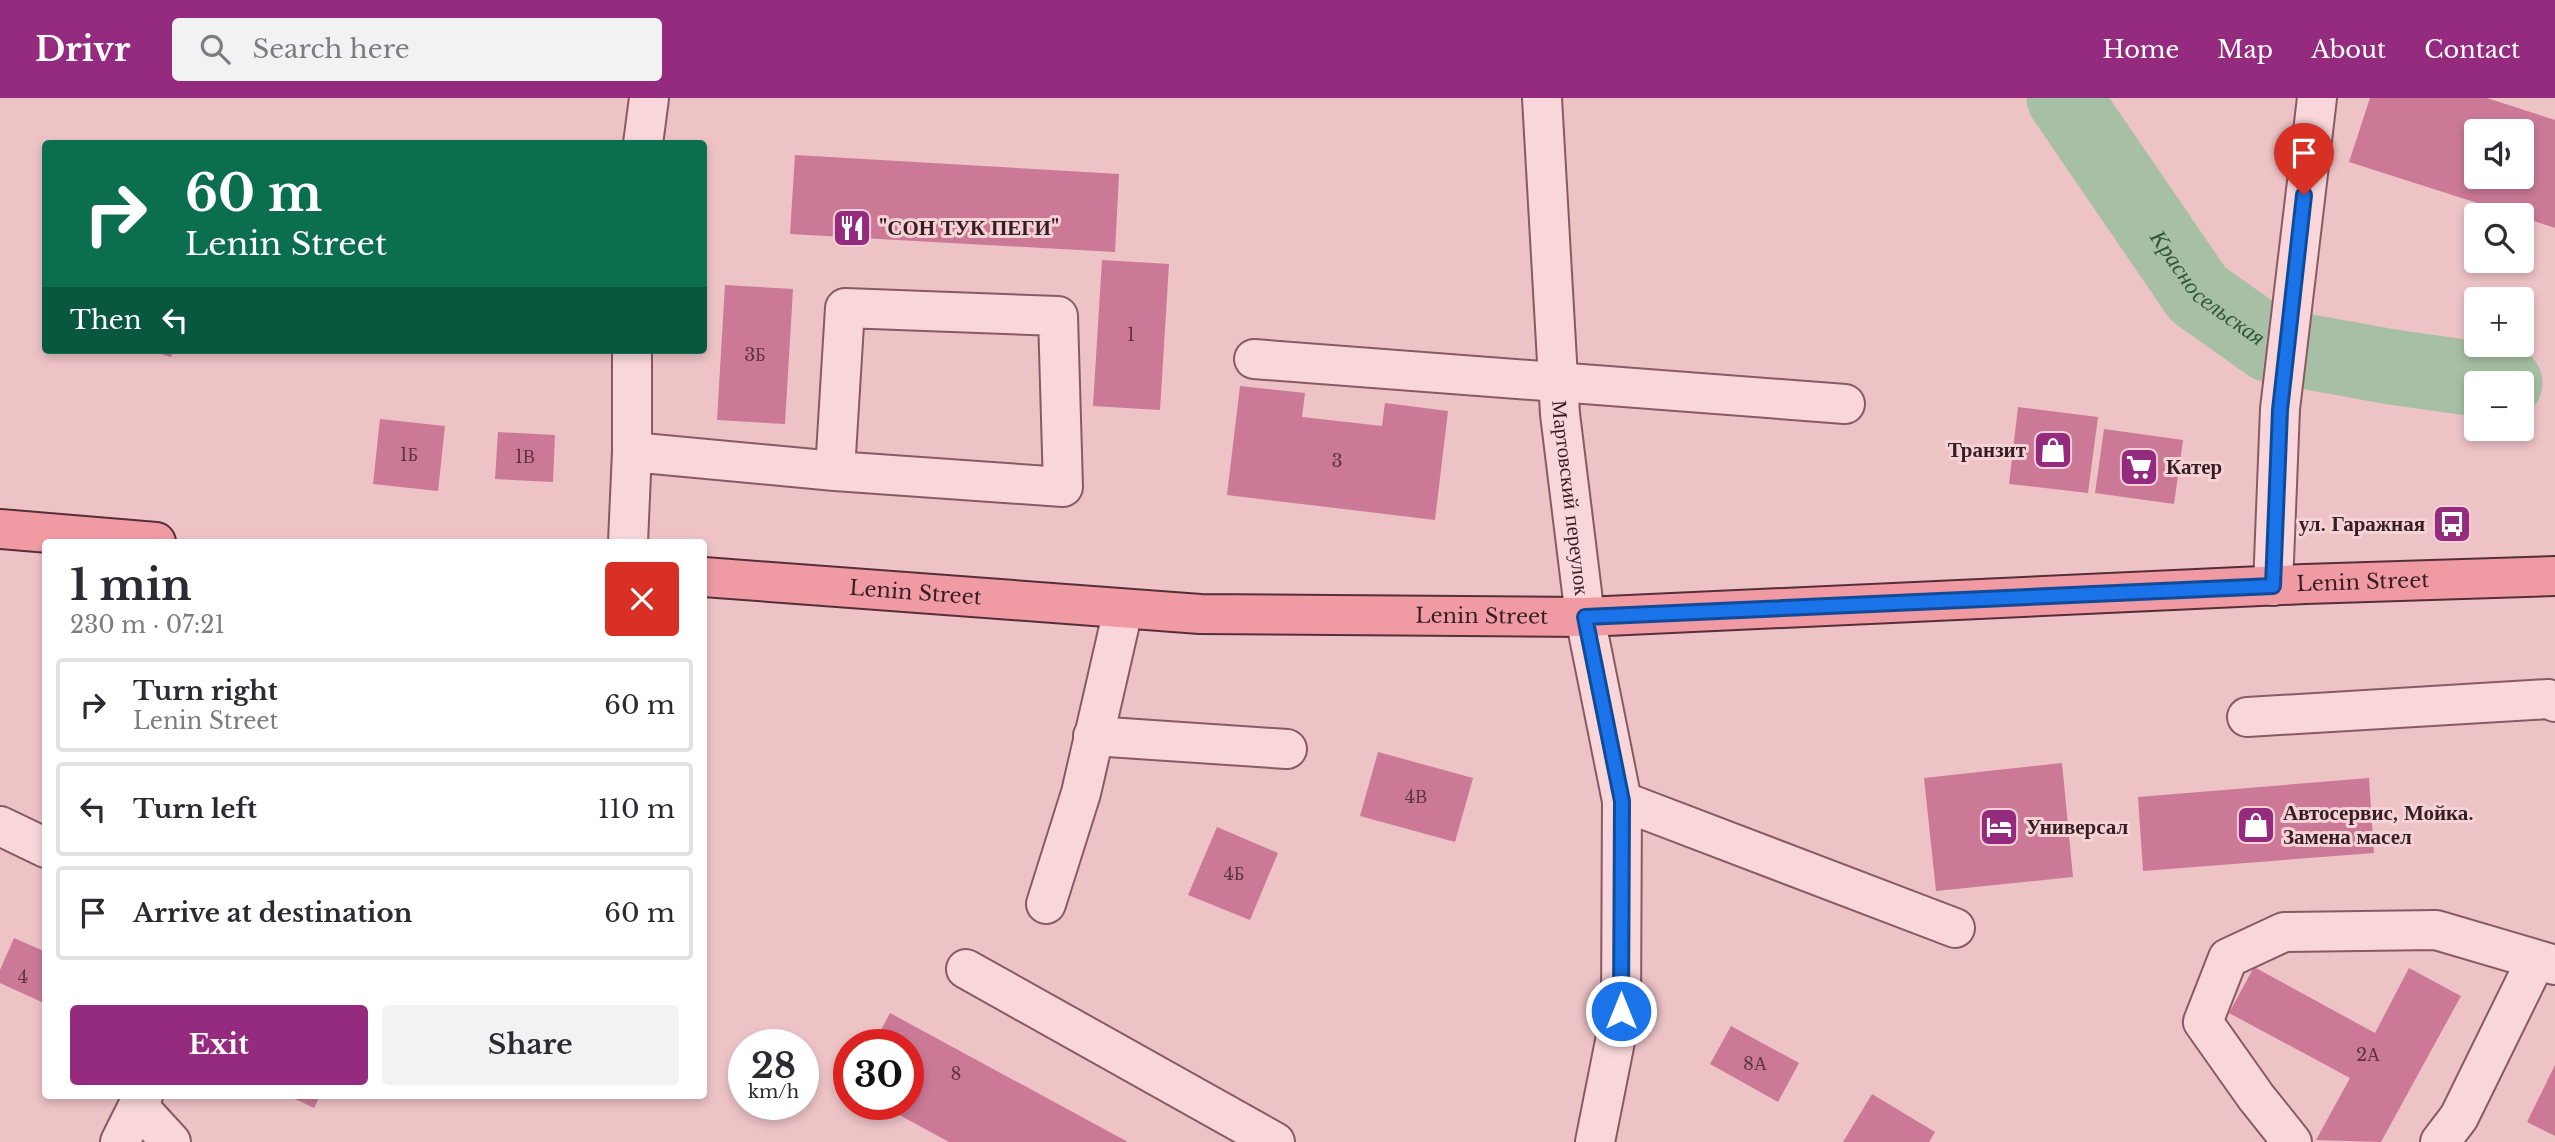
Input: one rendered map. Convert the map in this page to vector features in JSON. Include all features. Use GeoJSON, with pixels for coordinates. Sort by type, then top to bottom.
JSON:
{"type":"FeatureCollection","features":[{"type":"Feature","properties":{"kind":"main road"},"geometry":{"type":"LineString","coordinates":[[0,529],[120,539]]}},
{"type":"Feature","properties":{"kind":"main road","name":"Lenin Street"},"geometry":{"type":"LineString","coordinates":[[707,577],[1200,614],[1585,617],[2555,576]]}},
{"type":"Feature","properties":{"kind":"street"},"geometry":{"type":"LineString","coordinates":[[644,140],[649,98]]}},
{"type":"Feature","properties":{"kind":"street","name":"Мартовский переулок"},"geometry":{"type":"LineString","coordinates":[[1542,98],[1557,384],[1585,617],[1622,801],[1621,1011],[1595,1142]]}},
{"type":"Feature","properties":{"kind":"street"},"geometry":{"type":"LineString","coordinates":[[2273,586],[2280,410],[2317,98]]}},
{"type":"Feature","properties":{"kind":"street"},"geometry":{"type":"LineString","coordinates":[[632,452],[835,471],[1063,487],[1058,316],[845,308],[835,471]]}},
{"type":"Feature","properties":{"kind":"street"},"geometry":{"type":"LineString","coordinates":[[628,539],[632,354]]}},
{"type":"Feature","properties":{"kind":"street"},"geometry":{"type":"LineString","coordinates":[[1254,359],[1845,404]]}},
{"type":"Feature","properties":{"kind":"street"},"geometry":{"type":"LineString","coordinates":[[1046,904],[1081,793],[1123,610]]}},
{"type":"Feature","properties":{"kind":"street"},"geometry":{"type":"LineString","coordinates":[[2247,717],[2548,699],[2555,702]]}},
{"type":"Feature","properties":{"kind":"street"},"geometry":{"type":"LineString","coordinates":[[1093,736],[1287,748]]}},
{"type":"Feature","properties":{"kind":"street"},"geometry":{"type":"LineString","coordinates":[[1622,801],[1955,928]]}},
{"type":"Feature","properties":{"kind":"street"},"geometry":{"type":"LineString","coordinates":[[0,826],[42,846]]}},
{"type":"Feature","properties":{"kind":"street"},"geometry":{"type":"LineString","coordinates":[[2292,1142],[2256,1097],[2203,1022],[2228,958],[2284,932],[2436,930],[2545,963],[2459,1117],[2440,1142]]}},
{"type":"Feature","properties":{"kind":"street"},"geometry":{"type":"LineString","coordinates":[[966,969],[1275,1142]]}},
{"type":"Feature","properties":{"kind":"street"},"geometry":{"type":"LineString","coordinates":[[120,1142],[141,1101],[171,1142]]}},
{"type":"Feature","properties":{"kind":"building"},"geometry":{"type":"Polygon","coordinates":[[[2370,98],[2487,98],[2555,120],[2555,228],[2534,221],[2534,203],[2477,203],[2349,162],[2370,98]]]}},
{"type":"Feature","properties":{"kind":"building"},"geometry":{"type":"Polygon","coordinates":[[[795,155],[1119,174],[1115,252],[790,234],[795,155]]]}},
{"type":"Feature","properties":{"kind":"building"},"geometry":{"type":"Polygon","coordinates":[[[1102,260],[1169,264],[1160,410],[1093,406],[1102,260]]]}},
{"type":"Feature","properties":{"kind":"building"},"geometry":{"type":"Polygon","coordinates":[[[725,285],[793,289],[785,424],[717,420],[725,285]]]}},
{"type":"Feature","properties":{"kind":"building"},"geometry":{"type":"Polygon","coordinates":[[[1240,386],[1305,393],[1302,417],[1382,426],[1385,403],[1448,411],[1435,520],[1227,495],[1240,386]]]}},
{"type":"Feature","properties":{"kind":"building","name":"Транзит"},"geometry":{"type":"Polygon","coordinates":[[[2018,407],[2098,417],[2088,493],[2009,484],[2018,407]]]}},
{"type":"Feature","properties":{"kind":"building"},"geometry":{"type":"Polygon","coordinates":[[[380,419],[445,426],[438,491],[373,484],[380,419]]]}},
{"type":"Feature","properties":{"kind":"building","name":"Катер"},"geometry":{"type":"Polygon","coordinates":[[[2104,429],[2183,440],[2174,504],[2095,493],[2104,429]]]}},
{"type":"Feature","properties":{"kind":"building"},"geometry":{"type":"Polygon","coordinates":[[[498,432],[555,435],[553,482],[495,479],[498,432]]]}},
{"type":"Feature","properties":{"kind":"building"},"geometry":{"type":"Polygon","coordinates":[[[1378,752],[1473,778],[1455,842],[1360,816],[1378,752]]]}},
{"type":"Feature","properties":{"kind":"building","name":"Универсал"},"geometry":{"type":"Polygon","coordinates":[[[2062,763],[2073,877],[1936,891],[1924,778],[2062,763]]]}},
{"type":"Feature","properties":{"kind":"building","name":"Автосервис, Мойка. Замена масел"},"geometry":{"type":"Polygon","coordinates":[[[2369,778],[2374,853],[2143,871],[2138,797],[2369,778]]]}},
{"type":"Feature","properties":{"kind":"building"},"geometry":{"type":"Polygon","coordinates":[[[1217,827],[1278,853],[1250,920],[1188,895],[1217,827]]]}},
{"type":"Feature","properties":{"kind":"building"},"geometry":{"type":"Polygon","coordinates":[[[14,938],[42,950],[42,1002],[0,983],[0,970],[14,938]]]}},
{"type":"Feature","properties":{"kind":"building"},"geometry":{"type":"Polygon","coordinates":[[[2254,967],[2375,1033],[2409,968],[2461,996],[2381,1142],[2316,1140],[2350,1078],[2229,1013],[2254,967]]]}},
{"type":"Feature","properties":{"kind":"building"},"geometry":{"type":"Polygon","coordinates":[[[890,1013],[920,1029],[882,1029],[890,1013]]]}},
{"type":"Feature","properties":{"kind":"building"},"geometry":{"type":"Polygon","coordinates":[[[1731,1026],[1799,1063],[1778,1102],[1710,1064],[1731,1026]]]}},
{"type":"Feature","properties":{"kind":"building"},"geometry":{"type":"Polygon","coordinates":[[[924,1031],[1128,1142],[949,1142],[908,1120],[924,1120],[924,1031]]]}},
{"type":"Feature","properties":{"kind":"building"},"geometry":{"type":"Polygon","coordinates":[[[2555,1065],[2555,1136],[2527,1122],[2555,1065]]]}},
{"type":"Feature","properties":{"kind":"building"},"geometry":{"type":"Polygon","coordinates":[[[1872,1094],[1935,1132],[1929,1142],[1843,1142],[1872,1094]]]}},
{"type":"Feature","properties":{"kind":"building"},"geometry":{"type":"Polygon","coordinates":[[[295,1099],[318,1099],[314,1108],[295,1099]]]}},
{"type":"Feature","properties":{"kind":"waterway","name":"Красносельская"},"geometry":{"type":"LineString","coordinates":[[2064,98],[2198,294],[2270,345],[2464,377]]}},
{"type":"Feature","properties":{"kind":"place","name":"\"СОН ТУК ПЕГИ\""},"geometry":{"type":"Point","coordinates":[852,228]}},
{"type":"Feature","properties":{"kind":"place","name":"Транзит"},"geometry":{"type":"Point","coordinates":[2053,450]}},
{"type":"Feature","properties":{"kind":"place","name":"Катер"},"geometry":{"type":"Point","coordinates":[2139,467]}},
{"type":"Feature","properties":{"kind":"place","name":"ул. Гаражная"},"geometry":{"type":"Point","coordinates":[2452,524]}},
{"type":"Feature","properties":{"kind":"place","name":"Автосервис, Мойка. Замена масел"},"geometry":{"type":"Point","coordinates":[2256,825]}},
{"type":"Feature","properties":{"kind":"place","name":"Универсал"},"geometry":{"type":"Point","coordinates":[1999,827]}},
{"type":"Feature","properties":{"kind":"route"},"geometry":{"type":"LineString","coordinates":[[1621,1011],[1622,801],[1585,617],[2273,586],[2280,410],[2304,195]]}}]}
